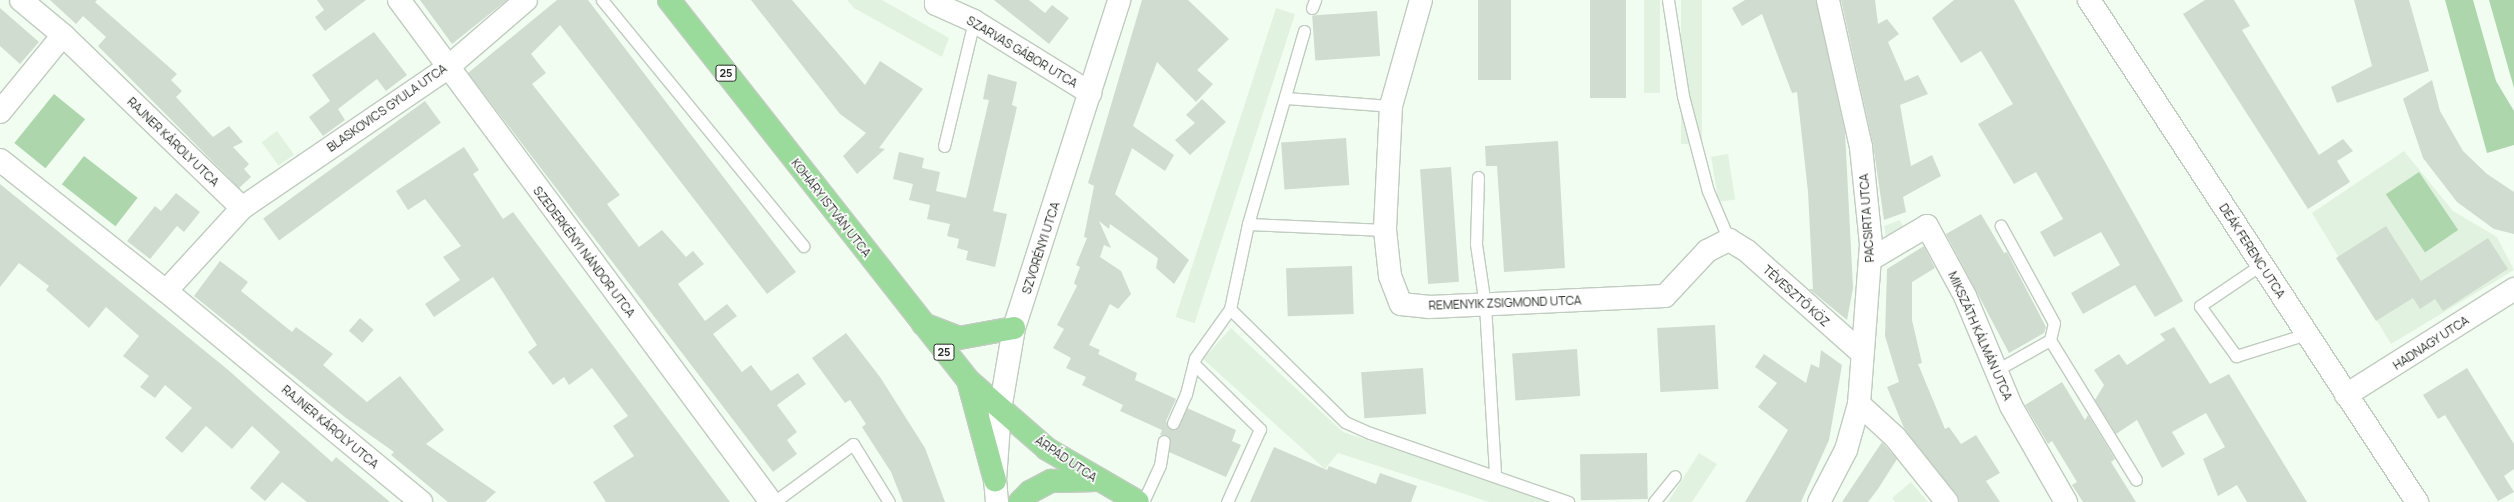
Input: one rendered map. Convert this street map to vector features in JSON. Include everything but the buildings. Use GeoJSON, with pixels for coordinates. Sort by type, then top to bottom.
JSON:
{"type":"FeatureCollection","features":[{"type":"Feature","properties":{"kind":"main road","name":"KOHÁRY ISTVÁN UTCA"},"geometry":{"type":"LineString","coordinates":[[669,0],[920,323],[968,380],[1000,410]]}},
{"type":"Feature","properties":{"kind":"main road"},"geometry":{"type":"LineString","coordinates":[[920,323],[959,338],[1014,328]]}},
{"type":"Feature","properties":{"kind":"main road"},"geometry":{"type":"LineString","coordinates":[[968,380],[995,480]]}},
{"type":"Feature","properties":{"kind":"main road","name":"ÁRPÁD UTCA"},"geometry":{"type":"LineString","coordinates":[[1000,410],[1048,449],[1096,480],[1138,502]]}},
{"type":"Feature","properties":{"kind":"main road"},"geometry":{"type":"LineString","coordinates":[[1020,502],[1030,492],[1051,481],[1096,480]]}},
{"type":"Feature","properties":{"kind":"street","name":"RAJNER KÁROLY UTCA"},"geometry":{"type":"LineString","coordinates":[[21,0],[63,35],[242,208]]}},
{"type":"Feature","properties":{"kind":"street","name":"SZEDERKÉNYI NÁNDOR UTCA"},"geometry":{"type":"LineString","coordinates":[[399,0],[447,68],[773,502]]}},
{"type":"Feature","properties":{"kind":"street","name":"BLASKOVICS GYULA UTCA"},"geometry":{"type":"LineString","coordinates":[[242,208],[447,68],[526,0]]}},
{"type":"Feature","properties":{"kind":"street","name":"SZVORÉNYI UTCA"},"geometry":{"type":"LineString","coordinates":[[997,502],[995,480],[1000,410],[1014,328],[1119,0]]}},
{"type":"Feature","properties":{"kind":"street","name":"REMENYIK ZSIGMOND UTCA"},"geometry":{"type":"LineString","coordinates":[[1421,0],[1392,106],[1385,230],[1390,276],[1401,304],[1430,307],[1665,296],[1707,251],[1729,240]]}},
{"type":"Feature","properties":{"kind":"street","name":"PACSIRTA UTCA"},"geometry":{"type":"LineString","coordinates":[[1819,502],[1846,450],[1859,404],[1862,353],[1871,259],[1861,147],[1828,0]]}},
{"type":"Feature","properties":{"kind":"street","name":"DEÁK FERENC UTCA"},"geometry":{"type":"LineString","coordinates":[[2089,0],[2417,502]]}},
{"type":"Feature","properties":{"kind":"street","name":"SZARVAS GÁBOR UTCA"},"geometry":{"type":"LineString","coordinates":[[933,1],[974,21],[1090,93]]}},
{"type":"Feature","properties":{"kind":"street"},"geometry":{"type":"LineString","coordinates":[[0,112],[63,35]]}},
{"type":"Feature","properties":{"kind":"street","name":"RAJNER KÁROLY UTCA"},"geometry":{"type":"LineString","coordinates":[[0,160],[166,291],[421,502]]}},
{"type":"Feature","properties":{"kind":"street"},"geometry":{"type":"LineString","coordinates":[[166,291],[242,208]]}},
{"type":"Feature","properties":{"kind":"street","name":"MIKSZÁTH KÁLMÁN UTCA"},"geometry":{"type":"LineString","coordinates":[[1871,259],[1927,226],[1965,296],[1995,371],[2011,406],[2066,502]]}},
{"type":"Feature","properties":{"kind":"street","name":"TÉVESZTŐ KÖZ"},"geometry":{"type":"LineString","coordinates":[[1729,240],[1747,251],[1862,353]]}},
{"type":"Feature","properties":{"kind":"street","name":"HADNAGY UTCA"},"geometry":{"type":"LineString","coordinates":[[2346,395],[2514,289]]}},
{"type":"Feature","properties":{"kind":"street"},"geometry":{"type":"LineString","coordinates":[[1859,404],[1895,436],[1947,502]]}},
{"type":"Feature","properties":{"kind":"lane"},"geometry":{"type":"LineString","coordinates":[[602,0],[803,246]]}},
{"type":"Feature","properties":{"kind":"lane"},"geometry":{"type":"LineString","coordinates":[[1668,0],[1683,96],[1708,191],[1729,240]]}},
{"type":"Feature","properties":{"kind":"lane"},"geometry":{"type":"LineString","coordinates":[[944,146],[974,21]]}},
{"type":"Feature","properties":{"kind":"lane"},"geometry":{"type":"LineString","coordinates":[[1173,423],[1194,364],[1230,309],[1248,224],[1286,98],[1304,31]]}},
{"type":"Feature","properties":{"kind":"lane"},"geometry":{"type":"LineString","coordinates":[[1286,98],[1392,106]]}},
{"type":"Feature","properties":{"kind":"lane"},"geometry":{"type":"LineString","coordinates":[[1478,177],[1476,244],[1485,305],[1495,475]]}},
{"type":"Feature","properties":{"kind":"lane"},"geometry":{"type":"LineString","coordinates":[[1248,224],[1385,230]]}},
{"type":"Feature","properties":{"kind":"lane"},"geometry":{"type":"LineString","coordinates":[[2001,226],[2054,324],[2050,340],[2136,480]]}},
{"type":"Feature","properties":{"kind":"lane"},"geometry":{"type":"LineString","coordinates":[[2262,264],[2200,306],[2236,356],[2306,334]]}},
{"type":"Feature","properties":{"kind":"lane"},"geometry":{"type":"LineString","coordinates":[[1230,309],[1345,422],[1370,434],[1495,475],[1568,502]]}},
{"type":"Feature","properties":{"kind":"lane"},"geometry":{"type":"LineString","coordinates":[[1995,371],[2050,340]]}},
{"type":"Feature","properties":{"kind":"lane"},"geometry":{"type":"LineString","coordinates":[[1194,364],[1260,429],[1228,502]]}},
{"type":"Feature","properties":{"kind":"lane"},"geometry":{"type":"LineString","coordinates":[[1143,502],[1160,464],[1164,441]]}},
{"type":"Feature","properties":{"kind":"lane"},"geometry":{"type":"LineString","coordinates":[[773,502],[853,444],[889,502]]}},
{"type":"Feature","properties":{"kind":"lane"},"geometry":{"type":"LineString","coordinates":[[1654,502],[1675,476]]}},
{"type":"Feature","properties":{"kind":"shaded area"},"geometry":{"type":"Polygon","coordinates":[[[847,0],[882,0],[949,38],[942,57],[854,8],[847,0]]]}},
{"type":"Feature","properties":{"kind":"shaded area"},"geometry":{"type":"Polygon","coordinates":[[[1644,0],[1660,0],[1660,93],[1644,93],[1644,0]]]}},
{"type":"Feature","properties":{"kind":"shaded area"},"geometry":{"type":"Polygon","coordinates":[[[1681,0],[1702,0],[1702,144],[1681,144],[1681,0]]]}},
{"type":"Feature","properties":{"kind":"shaded area"},"geometry":{"type":"Polygon","coordinates":[[[1276,8],[1295,14],[1195,323],[1176,317],[1276,8]]]}},
{"type":"Feature","properties":{"kind":"shaded area"},"geometry":{"type":"Polygon","coordinates":[[[277,131],[294,154],[279,166],[262,142],[277,131]]]}},
{"type":"Feature","properties":{"kind":"shaded area"},"geometry":{"type":"Polygon","coordinates":[[[2404,151],[2453,211],[2497,237],[2514,270],[2391,344],[2312,213],[2404,151]]]}},
{"type":"Feature","properties":{"kind":"shaded area"},"geometry":{"type":"Polygon","coordinates":[[[1728,154],[1735,199],[1718,202],[1711,157],[1728,154]]]}},
{"type":"Feature","properties":{"kind":"shaded area"},"geometry":{"type":"Polygon","coordinates":[[[1900,220],[1905,231],[1887,242],[1884,226],[1900,220]]]}},
{"type":"Feature","properties":{"kind":"shaded area"},"geometry":{"type":"Polygon","coordinates":[[[1231,328],[1343,432],[1555,502],[1489,502],[1338,453],[1325,469],[1203,359],[1231,328]]]}},
{"type":"Feature","properties":{"kind":"shaded area"},"geometry":{"type":"Polygon","coordinates":[[[1699,453],[1717,464],[1692,502],[1668,502],[1699,453]]]}},
{"type":"Feature","properties":{"kind":"shaded area"},"geometry":{"type":"Polygon","coordinates":[[[1911,482],[1928,502],[1895,502],[1892,498],[1911,482]]]}},
{"type":"Feature","properties":{"kind":"green space"},"geometry":{"type":"Polygon","coordinates":[[[2445,0],[2473,0],[2496,81],[2514,111],[2514,145],[2487,153],[2445,0]]]}},
{"type":"Feature","properties":{"kind":"green space"},"geometry":{"type":"Polygon","coordinates":[[[2489,0],[2514,0],[2514,88],[2489,0]]]}},
{"type":"Feature","properties":{"kind":"green space"},"geometry":{"type":"Polygon","coordinates":[[[54,94],[85,119],[45,168],[14,143],[54,94]]]}},
{"type":"Feature","properties":{"kind":"green space"},"geometry":{"type":"Polygon","coordinates":[[[84,156],[138,198],[115,226],[62,184],[84,156]]]}},
{"type":"Feature","properties":{"kind":"green space"},"geometry":{"type":"Polygon","coordinates":[[[2419,172],[2458,230],[2425,252],[2386,194],[2419,172]]]}}]}
